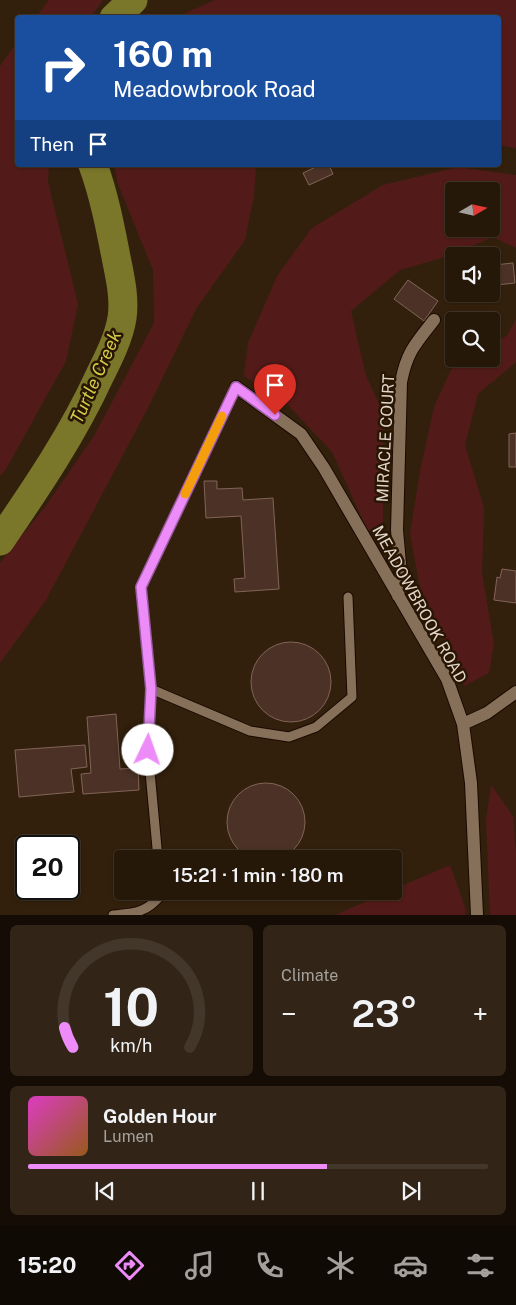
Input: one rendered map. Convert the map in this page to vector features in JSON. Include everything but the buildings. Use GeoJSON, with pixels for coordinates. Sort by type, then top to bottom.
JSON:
{"type":"FeatureCollection","features":[{"type":"Feature","properties":{"kind":"street","name":"MIRACLE COURT"},"geometry":{"type":"LineString","coordinates":[[398,596],[401,575],[397,530],[401,382],[405,363],[411,349],[434,320]]}},
{"type":"Feature","properties":{"kind":"street","name":"MEADOWBROOK ROAD"},"geometry":{"type":"LineString","coordinates":[[236,387],[301,434],[324,468],[447,679],[463,724],[471,783],[477,915]]}},
{"type":"Feature","properties":{"kind":"street"},"geometry":{"type":"LineString","coordinates":[[463,724],[487,714],[516,692]]}},
{"type":"Feature","properties":{"kind":"lane"},"geometry":{"type":"LineString","coordinates":[[157,850],[148,750],[151,689],[141,587],[236,387]]}},
{"type":"Feature","properties":{"kind":"lane"},"geometry":{"type":"LineString","coordinates":[[151,689],[250,731],[290,737],[316,727],[352,696],[348,596]]}},
{"type":"Feature","properties":{"kind":"lane"},"geometry":{"type":"LineString","coordinates":[[113,915],[141,912],[157,900]]}},
{"type":"Feature","properties":{"kind":"shaded area"},"geometry":{"type":"Polygon","coordinates":[[[49,0],[103,0],[92,15],[38,15],[49,0]]]}},
{"type":"Feature","properties":{"kind":"shaded area"},"geometry":{"type":"Polygon","coordinates":[[[215,0],[516,0],[516,148],[501,145],[501,15],[181,15],[215,0]]]}},
{"type":"Feature","properties":{"kind":"shaded area"},"geometry":{"type":"Polygon","coordinates":[[[15,45],[15,167],[49,167],[48,182],[78,304],[66,361],[6,469],[0,476],[0,66],[15,45]]]}},
{"type":"Feature","properties":{"kind":"shaded area"},"geometry":{"type":"Polygon","coordinates":[[[114,167],[256,167],[254,196],[245,240],[196,309],[150,404],[46,600],[0,663],[0,563],[45,507],[94,436],[154,323],[153,270],[118,184],[114,167]]]}},
{"type":"Feature","properties":{"kind":"shaded area"},"geometry":{"type":"Polygon","coordinates":[[[458,167],[516,175],[516,248],[495,238],[500,238],[500,182],[445,182],[445,238],[491,238],[469,247],[445,247],[445,257],[400,270],[351,311],[366,376],[383,412],[383,546],[366,527],[332,452],[288,405],[244,376],[248,343],[277,276],[312,228],[383,185],[458,167]]]}},
{"type":"Feature","properties":{"kind":"shaded area"},"geometry":{"type":"Polygon","coordinates":[[[516,319],[516,362],[478,394],[465,445],[484,508],[482,573],[494,644],[489,673],[464,686],[420,588],[410,534],[420,471],[434,407],[452,367],[500,367],[500,339],[507,336],[516,319]]]}},
{"type":"Feature","properties":{"kind":"shaded area"},"geometry":{"type":"Polygon","coordinates":[[[491,785],[513,816],[516,852],[516,915],[490,915],[486,820],[491,785]]]}},
{"type":"Feature","properties":{"kind":"shaded area"},"geometry":{"type":"Polygon","coordinates":[[[450,865],[465,907],[465,915],[335,915],[370,900],[402,900],[402,886],[450,865]]]}},
{"type":"Feature","properties":{"kind":"waterway","name":"Turtle Creek"},"geometry":{"type":"LineString","coordinates":[[117,15],[133,0]]}},
{"type":"Feature","properties":{"kind":"waterway","name":"Turtle Creek"},"geometry":{"type":"LineString","coordinates":[[0,541],[41,480],[78,418],[110,354],[121,325],[123,303],[120,280],[106,211],[94,167]]}},
{"type":"Feature","properties":{"kind":"slow traffic"},"geometry":{"type":"LineString","coordinates":[[185,494],[222,416]]}},
{"type":"Feature","properties":{"kind":"route"},"geometry":{"type":"LineString","coordinates":[[148,750],[151,689],[141,587],[236,387],[275,415]]}}]}
